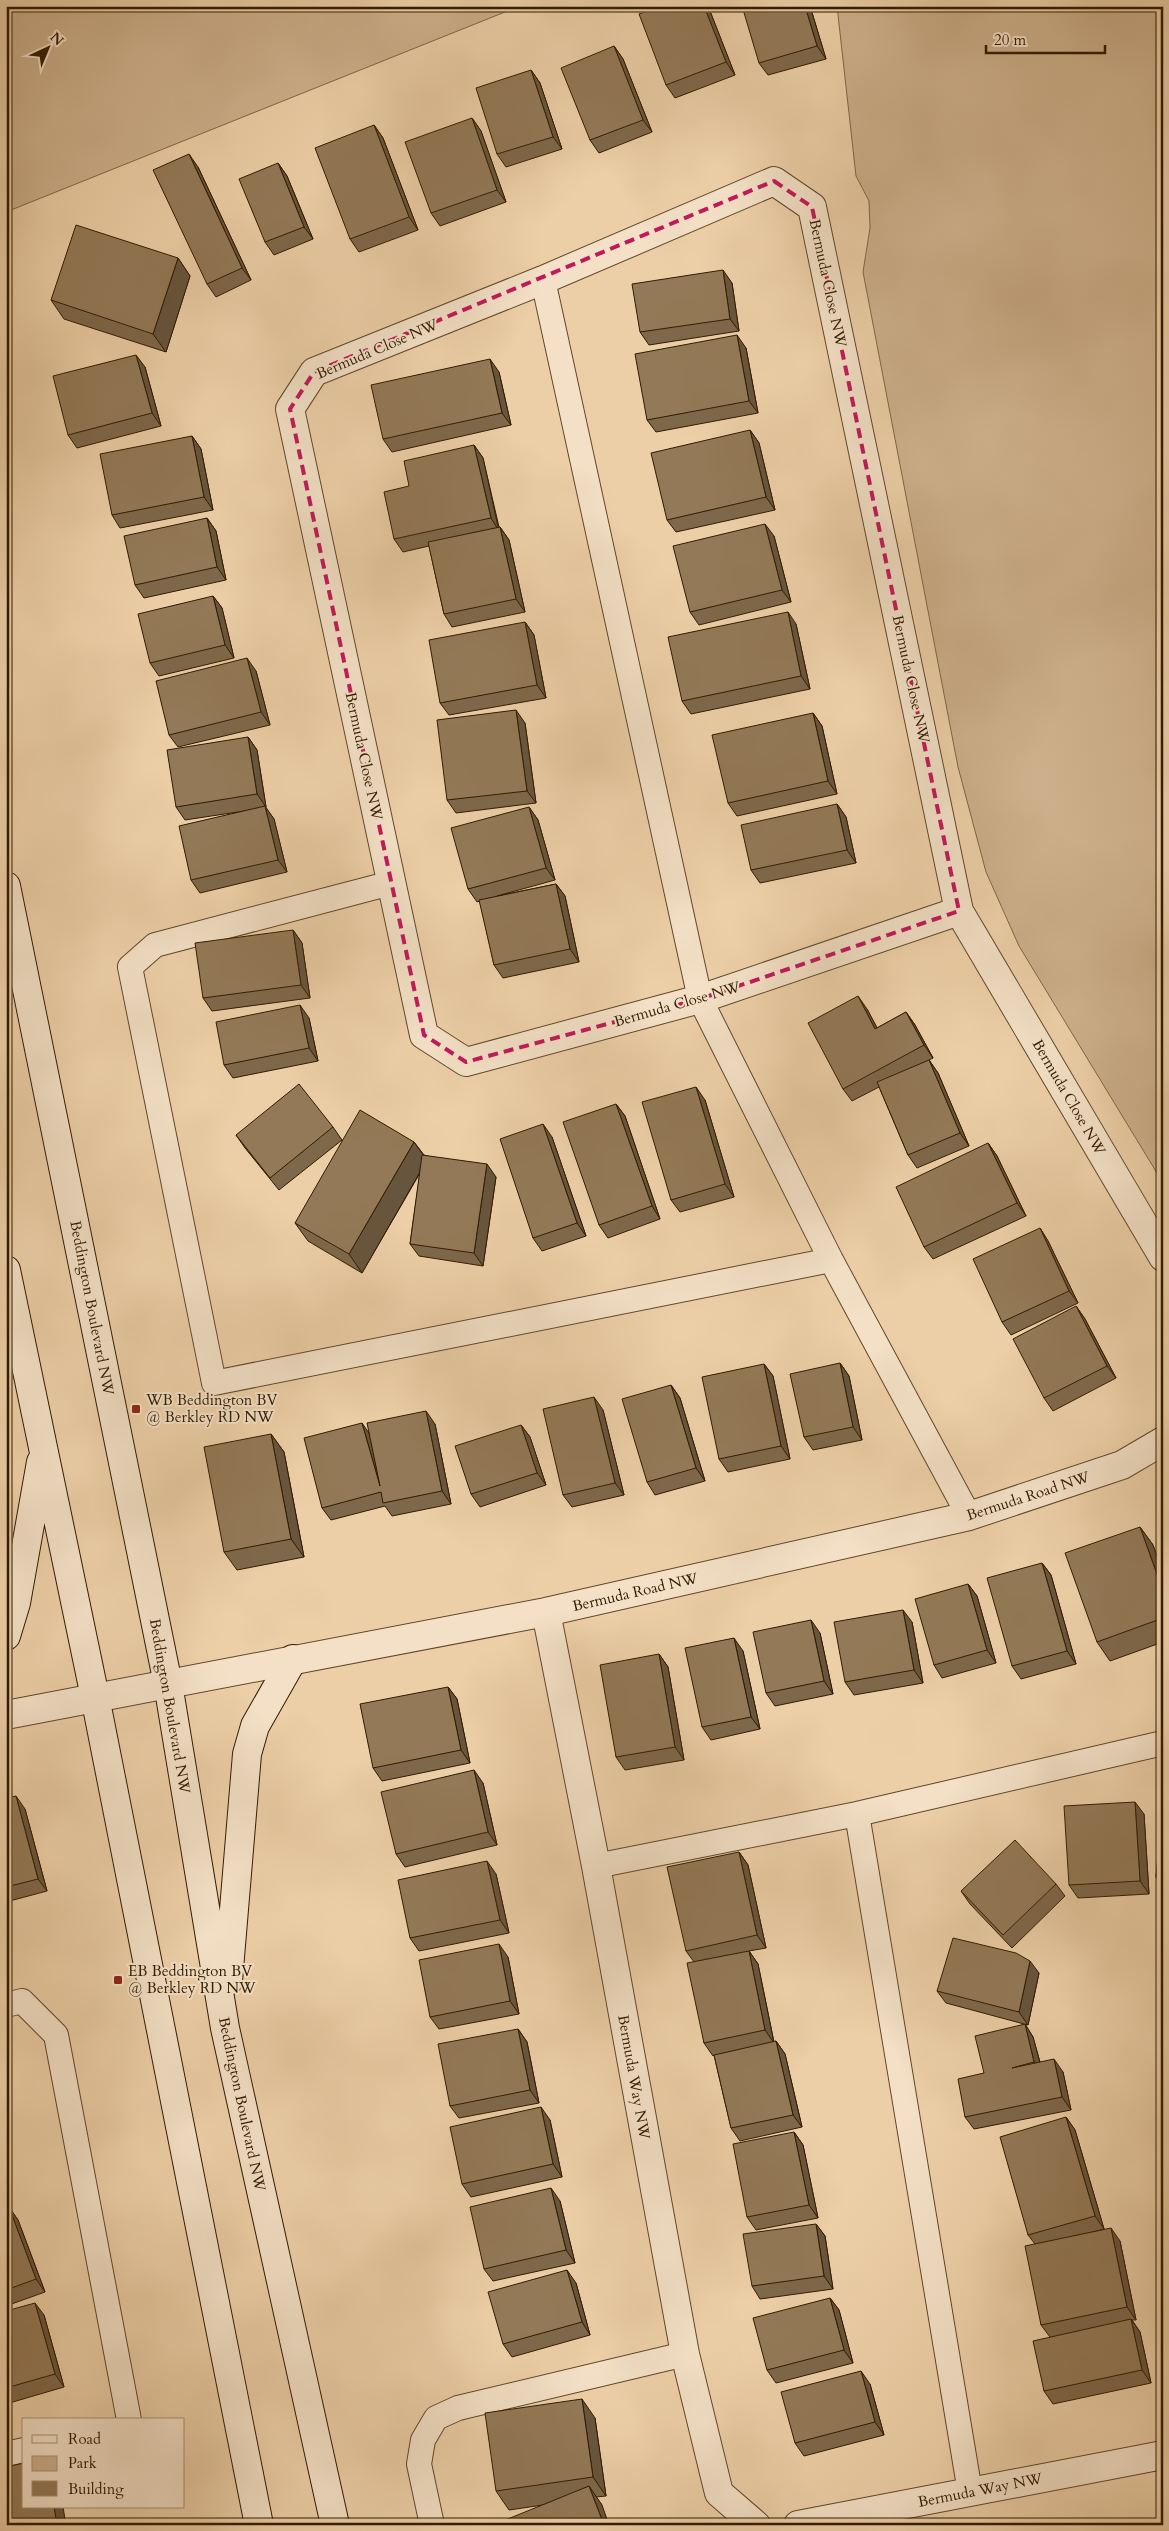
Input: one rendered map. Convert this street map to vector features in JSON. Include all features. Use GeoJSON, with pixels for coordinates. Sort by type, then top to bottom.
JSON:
{"type":"FeatureCollection","features":[{"type":"Feature","properties":{"kind":"street","name":"Bermuda Close NW"},"geometry":{"type":"LineString","coordinates":[[959,911],[700,999],[466,1062],[424,1035],[290,410],[314,372],[543,280],[774,181],[812,207],[959,911],[1163,1257]]}},
{"type":"Feature","properties":{"kind":"street","name":"Beddington Boulevard NW"},"geometry":{"type":"LineString","coordinates":[[6,886],[168,1684],[225,2028],[335,2525]]}},
{"type":"Feature","properties":{"kind":"street"},"geometry":{"type":"LineString","coordinates":[[6,1270],[95,1697],[259,2525]]}},
{"type":"Feature","properties":{"kind":"street","name":"Bermuda Road NW"},"geometry":{"type":"LineString","coordinates":[[6,1715],[546,1612],[969,1516],[1122,1465],[1163,1441]]}},
{"type":"Feature","properties":{"kind":"street"},"geometry":{"type":"LineString","coordinates":[[6,1636],[16,1603],[44,1448]]}},
{"type":"Feature","properties":{"kind":"street","name":"Bermuda Way NW"},"geometry":{"type":"LineString","coordinates":[[546,1612],[596,1866],[685,2354],[719,2493],[756,2525]]}},
{"type":"Feature","properties":{"kind":"street"},"geometry":{"type":"LineString","coordinates":[[225,2028],[238,1841],[247,1754],[255,1726],[293,1659]]}},
{"type":"Feature","properties":{"kind":"street","name":"Bermuda Way NW"},"geometry":{"type":"LineString","coordinates":[[798,2525],[1163,2455]]}},
{"type":"Feature","properties":{"kind":"lane"},"geometry":{"type":"LineString","coordinates":[[543,280],[700,999],[831,1260],[969,1516]]}},
{"type":"Feature","properties":{"kind":"lane"},"geometry":{"type":"LineString","coordinates":[[391,883],[155,945],[130,967],[214,1383],[831,1260]]}},
{"type":"Feature","properties":{"kind":"lane"},"geometry":{"type":"LineString","coordinates":[[596,1866],[856,1814],[1163,1743]]}},
{"type":"Feature","properties":{"kind":"lane"},"geometry":{"type":"LineString","coordinates":[[856,1814],[970,2492]]}},
{"type":"Feature","properties":{"kind":"lane"},"geometry":{"type":"LineString","coordinates":[[6,2005],[22,2002],[56,2036],[129,2418]]}},
{"type":"Feature","properties":{"kind":"lane"},"geometry":{"type":"LineString","coordinates":[[432,2525],[419,2464],[423,2440],[436,2418],[458,2408],[685,2354]]}},
{"type":"Feature","properties":{"kind":"lane"},"geometry":{"type":"LineString","coordinates":[[6,2454],[22,2450]]}},
{"type":"Feature","properties":{"kind":"highlighted area"},"geometry":{"type":"Polygon","coordinates":[[[774,181],[812,207],[959,911],[700,999],[466,1062],[424,1035],[290,409],[314,372],[774,181]]]}},
{"type":"Feature","properties":{"kind":"green space"},"geometry":{"type":"Polygon","coordinates":[[[6,6],[520,6],[6,212],[6,6]]]}},
{"type":"Feature","properties":{"kind":"green space"},"geometry":{"type":"Polygon","coordinates":[[[837,6],[1163,6],[1163,1183],[1019,946],[986,872],[958,767],[863,272],[870,228],[869,201],[856,176],[837,6]]]}},
{"type":"Feature","properties":{"kind":"building"},"geometry":{"type":"Polygon","coordinates":[[[660,6],[704,6],[726,62],[666,85],[639,14],[660,6]]]}},
{"type":"Feature","properties":{"kind":"building"},"geometry":{"type":"Polygon","coordinates":[[[742,6],[805,6],[817,46],[759,63],[742,6]]]}},
{"type":"Feature","properties":{"kind":"building"},"geometry":{"type":"Polygon","coordinates":[[[614,46],[643,120],[590,140],[561,68],[614,46]]]}},
{"type":"Feature","properties":{"kind":"building"},"geometry":{"type":"Polygon","coordinates":[[[531,70],[553,137],[497,154],[476,88],[531,70]]]}},
{"type":"Feature","properties":{"kind":"building"},"geometry":{"type":"Polygon","coordinates":[[[472,118],[497,190],[431,213],[405,142],[472,118]]]}},
{"type":"Feature","properties":{"kind":"building"},"geometry":{"type":"Polygon","coordinates":[[[374,125],[409,217],[350,239],[315,148],[374,125]]]}},
{"type":"Feature","properties":{"kind":"building"},"geometry":{"type":"Polygon","coordinates":[[[189,154],[242,268],[207,284],[153,170],[189,154]]]}},
{"type":"Feature","properties":{"kind":"building"},"geometry":{"type":"Polygon","coordinates":[[[278,163],[304,227],[265,242],[239,179],[278,163]]]}},
{"type":"Feature","properties":{"kind":"building"},"geometry":{"type":"Polygon","coordinates":[[[76,225],[178,258],[153,334],[51,300],[76,225]]]}},
{"type":"Feature","properties":{"kind":"building"},"geometry":{"type":"Polygon","coordinates":[[[723,270],[730,319],[640,332],[632,284],[723,270]]]}},
{"type":"Feature","properties":{"kind":"building"},"geometry":{"type":"Polygon","coordinates":[[[737,335],[749,401],[647,420],[635,354],[737,335]]]}},
{"type":"Feature","properties":{"kind":"building"},"geometry":{"type":"Polygon","coordinates":[[[136,355],[152,413],[68,435],[53,376],[136,355]]]}},
{"type":"Feature","properties":{"kind":"building"},"geometry":{"type":"Polygon","coordinates":[[[490,359],[502,413],[383,439],[371,385],[490,359]]]}},
{"type":"Feature","properties":{"kind":"building"},"geometry":{"type":"Polygon","coordinates":[[[750,430],[766,497],[667,520],[651,453],[750,430]]]}},
{"type":"Feature","properties":{"kind":"building"},"geometry":{"type":"Polygon","coordinates":[[[192,436],[204,497],[112,515],[100,454],[192,436]]]}},
{"type":"Feature","properties":{"kind":"building"},"geometry":{"type":"Polygon","coordinates":[[[474,445],[491,518],[394,539],[384,492],[409,486],[404,461],[474,445]]]}},
{"type":"Feature","properties":{"kind":"building"},"geometry":{"type":"Polygon","coordinates":[[[207,518],[217,567],[135,585],[124,536],[207,518]]]}},
{"type":"Feature","properties":{"kind":"building"},"geometry":{"type":"Polygon","coordinates":[[[765,524],[782,590],[690,612],[673,546],[765,524]]]}},
{"type":"Feature","properties":{"kind":"building"},"geometry":{"type":"Polygon","coordinates":[[[500,527],[516,599],[444,614],[428,542],[500,527]]]}},
{"type":"Feature","properties":{"kind":"building"},"geometry":{"type":"Polygon","coordinates":[[[213,596],[225,645],[150,663],[138,614],[213,596]]]}},
{"type":"Feature","properties":{"kind":"building"},"geometry":{"type":"Polygon","coordinates":[[[788,612],[801,676],[682,701],[668,637],[788,612]]]}},
{"type":"Feature","properties":{"kind":"building"},"geometry":{"type":"Polygon","coordinates":[[[525,622],[537,685],[440,703],[429,640],[525,622]]]}},
{"type":"Feature","properties":{"kind":"building"},"geometry":{"type":"Polygon","coordinates":[[[247,658],[261,712],[169,735],[156,681],[247,658]]]}},
{"type":"Feature","properties":{"kind":"building"},"geometry":{"type":"Polygon","coordinates":[[[516,710],[527,791],[447,800],[437,720],[516,710]]]}},
{"type":"Feature","properties":{"kind":"building"},"geometry":{"type":"Polygon","coordinates":[[[813,713],[828,781],[728,803],[712,735],[813,713]]]}},
{"type":"Feature","properties":{"kind":"building"},"geometry":{"type":"Polygon","coordinates":[[[248,737],[257,794],[176,807],[167,750],[248,737]]]}},
{"type":"Feature","properties":{"kind":"building"},"geometry":{"type":"Polygon","coordinates":[[[837,804],[847,850],[751,870],[741,825],[837,804]]]}},
{"type":"Feature","properties":{"kind":"building"},"geometry":{"type":"Polygon","coordinates":[[[265,806],[278,860],[191,880],[179,826],[265,806]]]}},
{"type":"Feature","properties":{"kind":"building"},"geometry":{"type":"Polygon","coordinates":[[[529,807],[546,868],[468,889],[451,828],[529,807]]]}},
{"type":"Feature","properties":{"kind":"building"},"geometry":{"type":"Polygon","coordinates":[[[556,884],[570,949],[494,965],[479,900],[556,884]]]}},
{"type":"Feature","properties":{"kind":"building"},"geometry":{"type":"Polygon","coordinates":[[[293,930],[301,985],[203,998],[195,943],[293,930]]]}},
{"type":"Feature","properties":{"kind":"building"},"geometry":{"type":"Polygon","coordinates":[[[858,996],[875,1029],[906,1012],[924,1045],[843,1089],[808,1023],[858,996]]]}},
{"type":"Feature","properties":{"kind":"building"},"geometry":{"type":"Polygon","coordinates":[[[300,1005],[309,1048],[224,1065],[216,1022],[300,1005]]]}},
{"type":"Feature","properties":{"kind":"building"},"geometry":{"type":"Polygon","coordinates":[[[929,1060],[960,1133],[908,1155],[877,1082],[929,1060]]]}},
{"type":"Feature","properties":{"kind":"building"},"geometry":{"type":"Polygon","coordinates":[[[299,1084],[333,1127],[270,1178],[236,1135],[299,1084]]]}},
{"type":"Feature","properties":{"kind":"building"},"geometry":{"type":"Polygon","coordinates":[[[696,1087],[725,1184],[671,1200],[642,1102],[696,1087]]]}},
{"type":"Feature","properties":{"kind":"building"},"geometry":{"type":"Polygon","coordinates":[[[616,1104],[652,1206],[599,1225],[563,1122],[616,1104]]]}},
{"type":"Feature","properties":{"kind":"building"},"geometry":{"type":"Polygon","coordinates":[[[360,1110],[414,1142],[349,1254],[295,1223],[360,1110]]]}},
{"type":"Feature","properties":{"kind":"building"},"geometry":{"type":"Polygon","coordinates":[[[543,1124],[577,1223],[533,1238],[500,1139],[543,1124]]]}},
{"type":"Feature","properties":{"kind":"building"},"geometry":{"type":"Polygon","coordinates":[[[988,1143],[1017,1203],[924,1247],[896,1187],[988,1143]]]}},
{"type":"Feature","properties":{"kind":"building"},"geometry":{"type":"Polygon","coordinates":[[[422,1155],[487,1164],[474,1253],[410,1244],[422,1155]]]}},
{"type":"Feature","properties":{"kind":"building"},"geometry":{"type":"Polygon","coordinates":[[[1040,1228],[1069,1291],[1002,1322],[973,1259],[1040,1228]]]}},
{"type":"Feature","properties":{"kind":"building"},"geometry":{"type":"Polygon","coordinates":[[[1076,1306],[1107,1366],[1044,1398],[1013,1339],[1076,1306]]]}},
{"type":"Feature","properties":{"kind":"building"},"geometry":{"type":"Polygon","coordinates":[[[840,1363],[853,1427],[804,1437],[790,1374],[840,1363]]]}},
{"type":"Feature","properties":{"kind":"building"},"geometry":{"type":"Polygon","coordinates":[[[764,1364],[781,1446],[719,1459],[702,1377],[764,1364]]]}},
{"type":"Feature","properties":{"kind":"building"},"geometry":{"type":"Polygon","coordinates":[[[671,1385],[696,1468],[647,1482],[622,1399],[671,1385]]]}},
{"type":"Feature","properties":{"kind":"building"},"geometry":{"type":"Polygon","coordinates":[[[594,1397],[615,1483],[563,1495],[543,1409],[594,1397]]]}},
{"type":"Feature","properties":{"kind":"building"},"geometry":{"type":"Polygon","coordinates":[[[426,1411],[442,1491],[383,1503],[381,1492],[322,1508],[304,1438],[362,1423],[380,1486],[367,1423],[426,1411]]]}},
{"type":"Feature","properties":{"kind":"building"},"geometry":{"type":"Polygon","coordinates":[[[521,1425],[537,1473],[471,1494],[455,1446],[521,1425]]]}},
{"type":"Feature","properties":{"kind":"building"},"geometry":{"type":"Polygon","coordinates":[[[271,1434],[291,1539],[224,1552],[204,1447],[271,1434]]]}},
{"type":"Feature","properties":{"kind":"building"},"geometry":{"type":"Polygon","coordinates":[[[1140,1527],[1163,1591],[1163,1618],[1097,1642],[1065,1553],[1140,1527]]]}},
{"type":"Feature","properties":{"kind":"building"},"geometry":{"type":"Polygon","coordinates":[[[1042,1563],[1067,1651],[1012,1666],[987,1578],[1042,1563]]]}},
{"type":"Feature","properties":{"kind":"building"},"geometry":{"type":"Polygon","coordinates":[[[968,1584],[987,1650],[934,1665],[915,1599],[968,1584]]]}},
{"type":"Feature","properties":{"kind":"building"},"geometry":{"type":"Polygon","coordinates":[[[903,1610],[914,1670],[845,1682],[834,1622],[903,1610]]]}},
{"type":"Feature","properties":{"kind":"building"},"geometry":{"type":"Polygon","coordinates":[[[811,1620],[824,1681],[766,1693],[753,1632],[811,1620]]]}},
{"type":"Feature","properties":{"kind":"building"},"geometry":{"type":"Polygon","coordinates":[[[734,1638],[751,1717],[702,1727],[685,1648],[734,1638]]]}},
{"type":"Feature","properties":{"kind":"building"},"geometry":{"type":"Polygon","coordinates":[[[659,1654],[675,1747],[616,1757],[600,1665],[659,1654]]]}},
{"type":"Feature","properties":{"kind":"building"},"geometry":{"type":"Polygon","coordinates":[[[448,1687],[461,1750],[373,1768],[360,1704],[448,1687]]]}},
{"type":"Feature","properties":{"kind":"building"},"geometry":{"type":"Polygon","coordinates":[[[474,1770],[488,1832],[396,1854],[381,1792],[474,1770]]]}},
{"type":"Feature","properties":{"kind":"building"},"geometry":{"type":"Polygon","coordinates":[[[16,1796],[38,1879],[6,1887],[6,1798],[16,1796]]]}},
{"type":"Feature","properties":{"kind":"building"},"geometry":{"type":"Polygon","coordinates":[[[1135,1802],[1140,1881],[1069,1885],[1064,1806],[1135,1802]]]}},
{"type":"Feature","properties":{"kind":"building"},"geometry":{"type":"Polygon","coordinates":[[[1163,1805],[1163,1878],[1156,1877],[1163,1805]]]}},
{"type":"Feature","properties":{"kind":"building"},"geometry":{"type":"Polygon","coordinates":[[[1015,1840],[1056,1884],[1003,1935],[961,1891],[1015,1840]]]}},
{"type":"Feature","properties":{"kind":"building"},"geometry":{"type":"Polygon","coordinates":[[[739,1852],[757,1935],[686,1951],[667,1867],[739,1852]]]}},
{"type":"Feature","properties":{"kind":"building"},"geometry":{"type":"Polygon","coordinates":[[[487,1861],[500,1920],[410,1938],[398,1880],[487,1861]]]}},
{"type":"Feature","properties":{"kind":"building"},"geometry":{"type":"Polygon","coordinates":[[[953,1938],[1016,1953],[1030,1961],[1019,2012],[937,1991],[953,1938]]]}},
{"type":"Feature","properties":{"kind":"building"},"geometry":{"type":"Polygon","coordinates":[[[499,1944],[510,2001],[430,2017],[419,1960],[499,1944]]]}},
{"type":"Feature","properties":{"kind":"building"},"geometry":{"type":"Polygon","coordinates":[[[749,1951],[765,2030],[704,2043],[687,1963],[749,1951]]]}},
{"type":"Feature","properties":{"kind":"building"},"geometry":{"type":"Polygon","coordinates":[[[1025,2024],[1034,2062],[1012,2068],[1054,2059],[1062,2097],[965,2117],[958,2079],[984,2073],[975,2036],[1025,2024]]]}},
{"type":"Feature","properties":{"kind":"building"},"geometry":{"type":"Polygon","coordinates":[[[518,2029],[530,2090],[450,2106],[438,2044],[518,2029]]]}},
{"type":"Feature","properties":{"kind":"building"},"geometry":{"type":"Polygon","coordinates":[[[776,2041],[793,2115],[731,2128],[714,2055],[776,2041]]]}},
{"type":"Feature","properties":{"kind":"building"},"geometry":{"type":"Polygon","coordinates":[[[541,2107],[553,2164],[462,2184],[450,2127],[541,2107]]]}},
{"type":"Feature","properties":{"kind":"building"},"geometry":{"type":"Polygon","coordinates":[[[1066,2117],[1095,2216],[1028,2235],[1000,2137],[1066,2117]]]}},
{"type":"Feature","properties":{"kind":"building"},"geometry":{"type":"Polygon","coordinates":[[[794,2132],[809,2205],[747,2217],[733,2144],[794,2132]]]}},
{"type":"Feature","properties":{"kind":"building"},"geometry":{"type":"Polygon","coordinates":[[[551,2188],[566,2250],[484,2269],[470,2207],[551,2188]]]}},
{"type":"Feature","properties":{"kind":"building"},"geometry":{"type":"Polygon","coordinates":[[[9,2207],[36,2279],[6,2290],[6,2208],[9,2207]]]}},
{"type":"Feature","properties":{"kind":"building"},"geometry":{"type":"Polygon","coordinates":[[[816,2224],[824,2276],[752,2286],[743,2234],[816,2224]]]}},
{"type":"Feature","properties":{"kind":"building"},"geometry":{"type":"Polygon","coordinates":[[[1111,2228],[1127,2307],[1041,2325],[1025,2246],[1111,2228]]]}},
{"type":"Feature","properties":{"kind":"building"},"geometry":{"type":"Polygon","coordinates":[[[567,2270],[582,2322],[503,2344],[488,2292],[567,2270]]]}},
{"type":"Feature","properties":{"kind":"building"},"geometry":{"type":"Polygon","coordinates":[[[830,2298],[844,2350],[767,2370],[753,2318],[830,2298]]]}},
{"type":"Feature","properties":{"kind":"building"},"geometry":{"type":"Polygon","coordinates":[[[35,2303],[55,2374],[6,2388],[6,2311],[35,2303]]]}},
{"type":"Feature","properties":{"kind":"building"},"geometry":{"type":"Polygon","coordinates":[[[1131,2319],[1142,2370],[1044,2391],[1033,2341],[1131,2319]]]}},
{"type":"Feature","properties":{"kind":"building"},"geometry":{"type":"Polygon","coordinates":[[[861,2371],[875,2422],[795,2443],[781,2392],[861,2371]]]}},
{"type":"Feature","properties":{"kind":"building"},"geometry":{"type":"Polygon","coordinates":[[[582,2399],[593,2477],[496,2491],[485,2413],[582,2399]]]}},
{"type":"Feature","properties":{"kind":"building"},"geometry":{"type":"Polygon","coordinates":[[[22,2463],[22,2508],[54,2508],[57,2525],[6,2525],[6,2467],[22,2463]]]}},
{"type":"Feature","properties":{"kind":"building"},"geometry":{"type":"Polygon","coordinates":[[[589,2486],[604,2525],[493,2525],[589,2486]]]}},
{"type":"Feature","properties":{"kind":"place","name":"WB Beddington BV @ Berkley RD NW"},"geometry":{"type":"Point","coordinates":[136,1409]}},
{"type":"Feature","properties":{"kind":"place","name":"EB Beddington BV @ Berkley RD NW"},"geometry":{"type":"Point","coordinates":[118,1980]}}]}
